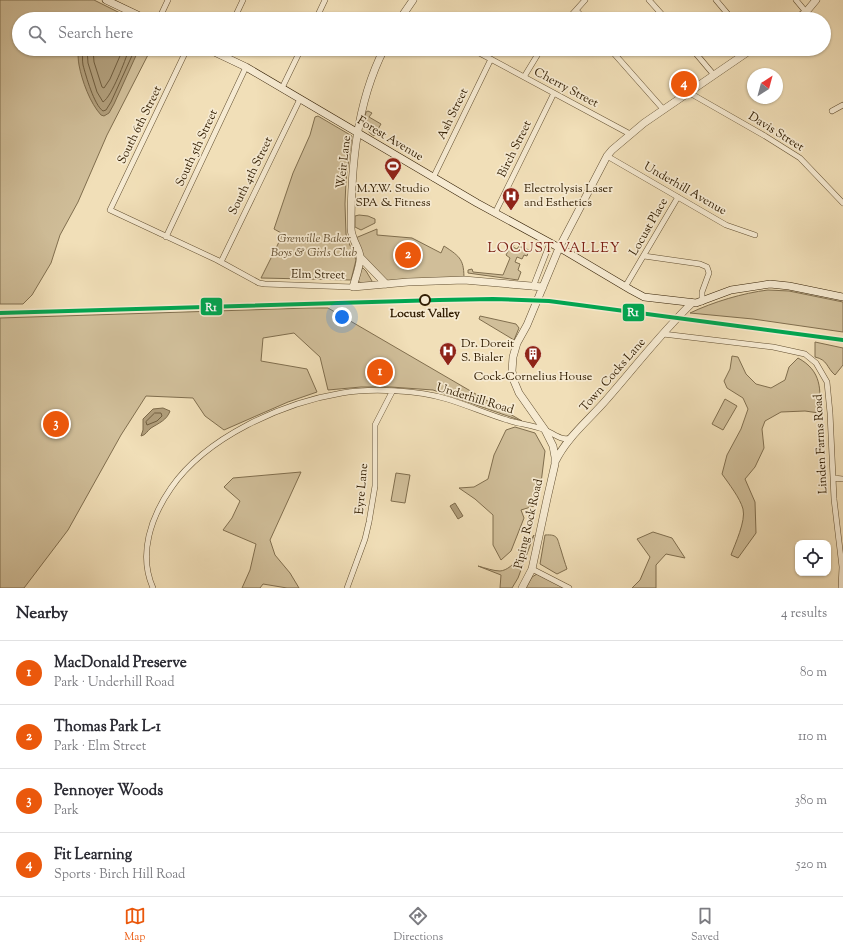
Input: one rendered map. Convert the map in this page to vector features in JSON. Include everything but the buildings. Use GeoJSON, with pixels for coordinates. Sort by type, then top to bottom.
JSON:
{"type":"FeatureCollection","features":[{"type":"Feature","properties":{"kind":"street"},"geometry":{"type":"LineString","coordinates":[[106,0],[131,12]]}},
{"type":"Feature","properties":{"kind":"street"},"geometry":{"type":"LineString","coordinates":[[162,12],[168,0]]}},
{"type":"Feature","properties":{"kind":"street"},"geometry":{"type":"LineString","coordinates":[[237,12],[243,0]]}},
{"type":"Feature","properties":{"kind":"street"},"geometry":{"type":"LineString","coordinates":[[319,12],[325,0]]}},
{"type":"Feature","properties":{"kind":"street"},"geometry":{"type":"LineString","coordinates":[[405,12],[413,0]]}},
{"type":"Feature","properties":{"kind":"street"},"geometry":{"type":"LineString","coordinates":[[576,10],[585,0]]}},
{"type":"Feature","properties":{"kind":"street"},"geometry":{"type":"LineString","coordinates":[[649,0],[660,12]]}},
{"type":"Feature","properties":{"kind":"street"},"geometry":{"type":"LineString","coordinates":[[716,0],[726,12]]}},
{"type":"Feature","properties":{"kind":"street"},"geometry":{"type":"LineString","coordinates":[[796,0],[806,12],[816,0]]}},
{"type":"Feature","properties":{"kind":"street","name":"South 6th Street"},"geometry":{"type":"LineString","coordinates":[[110,210],[184,56]]}},
{"type":"Feature","properties":{"kind":"street","name":"Forest Avenue"},"geometry":{"type":"LineString","coordinates":[[227,56],[433,178],[494,213],[560,248],[644,297],[692,303],[702,302],[731,290],[770,284],[789,286],[843,297]]}},
{"type":"Feature","properties":{"kind":"street"},"geometry":{"type":"LineString","coordinates":[[282,88],[298,56]]}},
{"type":"Feature","properties":{"kind":"street","name":"Weir Lane"},"geometry":{"type":"LineString","coordinates":[[381,56],[369,85],[358,133],[351,189],[351,232],[360,257],[386,284]]}},
{"type":"Feature","properties":{"kind":"street","name":"Cherry Street"},"geometry":{"type":"LineString","coordinates":[[485,56],[630,134]]}},
{"type":"Feature","properties":{"kind":"street"},"geometry":{"type":"LineString","coordinates":[[524,77],[537,56]]}},
{"type":"Feature","properties":{"kind":"street"},"geometry":{"type":"LineString","coordinates":[[616,56],[663,109]]}},
{"type":"Feature","properties":{"kind":"street"},"geometry":{"type":"LineString","coordinates":[[698,56],[714,75]]}},
{"type":"Feature","properties":{"kind":"street"},"geometry":{"type":"LineString","coordinates":[[554,464],[553,446],[545,430],[519,393],[512,371],[513,357],[517,343],[560,248],[607,156],[644,122],[742,56]]}},
{"type":"Feature","properties":{"kind":"street","name":"Ash Street"},"geometry":{"type":"LineString","coordinates":[[433,178],[491,59]]}},
{"type":"Feature","properties":{"kind":"street","name":"South 5th Street"},"geometry":{"type":"LineString","coordinates":[[166,236],[246,67]]}},
{"type":"Feature","properties":{"kind":"street","name":"Davis Street"},"geometry":{"type":"LineString","coordinates":[[688,92],[794,154],[843,202]]}},
{"type":"Feature","properties":{"kind":"street","name":"Birch Street"},"geometry":{"type":"LineString","coordinates":[[494,213],[554,93]]}},
{"type":"Feature","properties":{"kind":"street","name":"South 4th Street"},"geometry":{"type":"LineString","coordinates":[[221,262],[300,99]]}},
{"type":"Feature","properties":{"kind":"street"},"geometry":{"type":"LineString","coordinates":[[832,110],[843,105]]}},
{"type":"Feature","properties":{"kind":"street","name":"Underhill Avenue"},"geometry":{"type":"LineString","coordinates":[[607,156],[726,225],[756,235]]}},
{"type":"Feature","properties":{"kind":"street","name":"Locust Place"},"geometry":{"type":"LineString","coordinates":[[625,287],[678,197]]}},
{"type":"Feature","properties":{"kind":"street","name":"Elm Street"},"geometry":{"type":"LineString","coordinates":[[110,210],[221,262],[259,283],[353,287],[464,280],[543,287]]}},
{"type":"Feature","properties":{"kind":"street"},"geometry":{"type":"LineString","coordinates":[[533,286],[550,243]]}},
{"type":"Feature","properties":{"kind":"street"},"geometry":{"type":"LineString","coordinates":[[644,256],[700,264],[707,267],[709,273],[702,292],[702,302]]}},
{"type":"Feature","properties":{"kind":"street"},"geometry":{"type":"LineString","coordinates":[[353,287],[360,257]]}},
{"type":"Feature","properties":{"kind":"street","name":"Town Cocks Lane"},"geometry":{"type":"LineString","coordinates":[[554,464],[561,450],[570,438],[599,408],[692,303]]}},
{"type":"Feature","properties":{"kind":"street","name":"Linden Farms Road"},"geometry":{"type":"LineString","coordinates":[[663,334],[773,347],[805,354],[816,363],[827,382],[834,499],[842,567],[841,588]]}},
{"type":"Feature","properties":{"kind":"street","name":"Underhill Road"},"geometry":{"type":"LineString","coordinates":[[153,588],[146,556],[150,532],[165,497],[180,475],[207,450],[244,427],[291,407],[343,393],[362,391],[411,393],[440,397],[507,420],[545,430],[562,439],[570,438]]}},
{"type":"Feature","properties":{"kind":"street","name":"Eyre Lane"},"geometry":{"type":"LineString","coordinates":[[347,588],[365,538],[375,486],[375,425],[392,392]]}},
{"type":"Feature","properties":{"kind":"street","name":"Piping Rock Road"},"geometry":{"type":"LineString","coordinates":[[522,588],[532,569],[554,464]]}},
{"type":"Feature","properties":{"kind":"street"},"geometry":{"type":"LineString","coordinates":[[833,478],[843,479]]}},
{"type":"Feature","properties":{"kind":"street"},"geometry":{"type":"LineString","coordinates":[[532,569],[569,588]]}},
{"type":"Feature","properties":{"kind":"green space"},"geometry":{"type":"Polygon","coordinates":[[[0,0],[94,0],[118,12],[12,12],[12,56],[147,56],[107,135],[78,202],[60,235],[51,263],[32,295],[23,304],[0,304],[0,0]]]}},
{"type":"Feature","properties":{"kind":"green space"},"geometry":{"type":"Polygon","coordinates":[[[368,111],[372,113],[369,117],[381,124],[374,136],[366,129],[365,126],[365,116],[366,112],[368,111]]]}},
{"type":"Feature","properties":{"kind":"green space","name":"Grenville Baker Boys & Girls Club"},"geometry":{"type":"Polygon","coordinates":[[[318,116],[352,136],[346,180],[345,204],[346,234],[356,260],[351,280],[261,278],[283,234],[274,229],[293,173],[310,135],[315,117],[318,116]]]}},
{"type":"Feature","properties":{"kind":"green space"},"geometry":{"type":"Polygon","coordinates":[[[355,216],[368,216],[375,219],[375,223],[361,230],[355,227],[355,216]]]}},
{"type":"Feature","properties":{"kind":"green space"},"geometry":{"type":"Polygon","coordinates":[[[377,229],[377,235],[412,238],[441,253],[444,246],[458,256],[462,263],[464,280],[386,284],[360,257],[353,239],[377,229]]]}},
{"type":"Feature","properties":{"kind":"green space"},"geometry":{"type":"Polygon","coordinates":[[[512,244],[514,245],[513,247],[517,249],[519,246],[529,250],[527,256],[524,255],[522,259],[517,257],[515,262],[520,264],[518,270],[521,272],[518,280],[468,273],[468,270],[472,269],[473,272],[503,275],[510,258],[506,255],[512,244]]]}},
{"type":"Feature","properties":{"kind":"green space"},"geometry":{"type":"Polygon","coordinates":[[[363,268],[372,281],[371,283],[361,283],[358,281],[361,269],[363,268]]]}},
{"type":"Feature","properties":{"kind":"green space"},"geometry":{"type":"Polygon","coordinates":[[[768,290],[789,291],[843,302],[843,332],[753,319],[690,313],[728,298],[768,290]]]}},
{"type":"Feature","properties":{"kind":"green space"},"geometry":{"type":"Polygon","coordinates":[[[328,308],[522,421],[433,390],[391,387],[361,387],[328,390],[320,357],[294,333],[263,338],[261,361],[307,369],[317,392],[288,402],[224,430],[205,416],[193,398],[146,396],[121,435],[68,530],[24,588],[0,588],[0,318],[328,308]]]}},
{"type":"Feature","properties":{"kind":"green space"},"geometry":{"type":"Polygon","coordinates":[[[480,316],[516,324],[519,328],[514,340],[479,319],[480,316]]]}},
{"type":"Feature","properties":{"kind":"green space"},"geometry":{"type":"Polygon","coordinates":[[[815,342],[843,348],[843,365],[835,375],[825,362],[815,357],[815,342]]]}},
{"type":"Feature","properties":{"kind":"green space"},"geometry":{"type":"Polygon","coordinates":[[[732,356],[738,357],[746,374],[756,384],[771,388],[785,380],[789,367],[798,358],[812,369],[816,375],[820,389],[819,413],[805,411],[781,412],[765,421],[762,429],[764,448],[755,467],[745,479],[755,502],[756,533],[738,558],[731,555],[742,526],[744,514],[742,505],[722,474],[727,455],[741,429],[748,409],[743,398],[727,388],[724,381],[730,369],[732,356]]]}},
{"type":"Feature","properties":{"kind":"green space"},"geometry":{"type":"Polygon","coordinates":[[[725,399],[737,406],[723,430],[712,424],[725,399]]]}},
{"type":"Feature","properties":{"kind":"green space"},"geometry":{"type":"Polygon","coordinates":[[[515,427],[535,433],[545,451],[541,483],[534,506],[521,510],[524,518],[511,551],[501,560],[493,545],[493,515],[475,499],[459,488],[474,487],[488,479],[494,455],[506,430],[515,427]]]}},
{"type":"Feature","properties":{"kind":"green space"},"geometry":{"type":"Polygon","coordinates":[[[301,472],[270,540],[275,555],[290,573],[299,588],[287,588],[263,584],[260,588],[242,588],[250,570],[256,544],[223,530],[232,518],[240,501],[224,487],[233,478],[301,472]]]}},
{"type":"Feature","properties":{"kind":"green space"},"geometry":{"type":"Polygon","coordinates":[[[396,473],[410,475],[405,503],[391,501],[396,473]]]}},
{"type":"Feature","properties":{"kind":"green space"},"geometry":{"type":"Polygon","coordinates":[[[653,532],[672,538],[685,558],[666,554],[656,565],[656,588],[632,588],[640,580],[650,557],[637,539],[653,532]]]}},
{"type":"Feature","properties":{"kind":"green space"},"geometry":{"type":"Polygon","coordinates":[[[534,535],[518,578],[512,588],[500,588],[501,575],[478,566],[498,571],[505,570],[520,557],[534,535]]]}},
{"type":"Feature","properties":{"kind":"green space"},"geometry":{"type":"Polygon","coordinates":[[[545,535],[553,535],[557,538],[567,569],[557,574],[540,564],[545,535]]]}},
{"type":"Feature","properties":{"kind":"green space"},"geometry":{"type":"Polygon","coordinates":[[[537,574],[562,587],[526,588],[532,577],[537,574]]]}},
{"type":"Feature","properties":{"kind":"water"},"geometry":{"type":"Polygon","coordinates":[[[78,56],[136,56],[114,104],[109,113],[104,116],[97,110],[87,92],[78,56]]]}},
{"type":"Feature","properties":{"kind":"water"},"geometry":{"type":"Polygon","coordinates":[[[163,408],[170,411],[167,417],[141,436],[143,430],[143,419],[153,409],[163,408]]]}},
{"type":"Feature","properties":{"kind":"water"},"geometry":{"type":"Polygon","coordinates":[[[455,503],[463,516],[458,519],[450,506],[455,503]]]}},
{"type":"Feature","properties":{"kind":"transit line","name":"R1"},"geometry":{"type":"LineString","coordinates":[[0,313],[493,299],[549,301],[843,340]]}},
{"type":"Feature","properties":{"kind":"place","name":"Fit Learning"},"geometry":{"type":"Point","coordinates":[684,84]}},
{"type":"Feature","properties":{"kind":"place","name":"M.Y.W. Studio SPA & Fitness"},"geometry":{"type":"Point","coordinates":[393,181]}},
{"type":"Feature","properties":{"kind":"place","name":"Electrolysis Laser and Esthetics"},"geometry":{"type":"Point","coordinates":[511,211]}},
{"type":"Feature","properties":{"kind":"place","name":"Thomas Park L-1"},"geometry":{"type":"Point","coordinates":[408,255]}},
{"type":"Feature","properties":{"kind":"place","name":"Locust Valley"},"geometry":{"type":"Point","coordinates":[425,300]}},
{"type":"Feature","properties":{"kind":"place","name":"Dr. Doreit S. Bialer"},"geometry":{"type":"Point","coordinates":[448,366]}},
{"type":"Feature","properties":{"kind":"place","name":"Cock-Cornelius House"},"geometry":{"type":"Point","coordinates":[533,369]}},
{"type":"Feature","properties":{"kind":"place","name":"MacDonald Preserve"},"geometry":{"type":"Point","coordinates":[380,372]}},
{"type":"Feature","properties":{"kind":"place","name":"Pennoyer Woods"},"geometry":{"type":"Point","coordinates":[56,424]}},
{"type":"Feature","properties":{"kind":"district","name":"LOCUST VALLEY"},"geometry":{"type":"Point","coordinates":[554,249]}}]}
